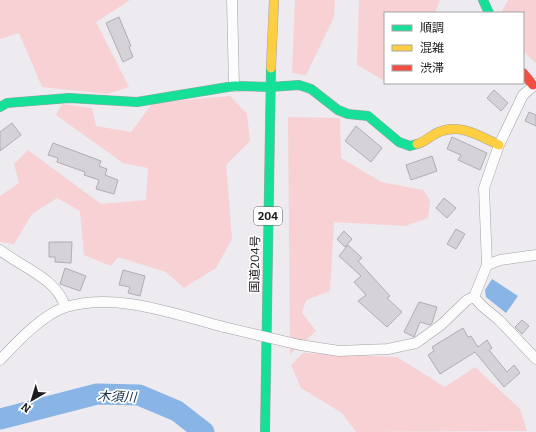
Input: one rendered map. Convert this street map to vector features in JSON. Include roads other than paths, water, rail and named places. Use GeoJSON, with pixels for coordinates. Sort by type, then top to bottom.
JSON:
{"type":"FeatureCollection","features":[{"type":"Feature","properties":{"kind":"main road","name":"国道204号"},"geometry":{"type":"LineString","coordinates":[[265,432],[270,87],[274,0]]}},
{"type":"Feature","properties":{"kind":"main road"},"geometry":{"type":"LineString","coordinates":[[483,0],[489,12]]}},
{"type":"Feature","properties":{"kind":"main road"},"geometry":{"type":"LineString","coordinates":[[524,74],[534,85]]}},
{"type":"Feature","properties":{"kind":"main road"},"geometry":{"type":"LineString","coordinates":[[0,107],[6,103],[70,98],[137,102],[234,86],[270,87],[299,84],[311,89],[338,110],[348,114],[368,116],[399,142],[410,146],[421,143],[438,132],[450,128],[470,131],[499,145]]}},
{"type":"Feature","properties":{"kind":"street"},"geometry":{"type":"LineString","coordinates":[[232,0],[234,86]]}},
{"type":"Feature","properties":{"kind":"street"},"geometry":{"type":"LineString","coordinates":[[0,360],[39,323],[65,307],[106,302],[134,305],[224,327],[339,351],[388,349],[416,342],[441,325],[467,300],[474,297],[487,265],[484,188],[499,145],[523,95],[534,85]]}},
{"type":"Feature","properties":{"kind":"street"},"geometry":{"type":"LineString","coordinates":[[0,250],[52,285],[63,297],[65,307]]}},
{"type":"Feature","properties":{"kind":"street"},"geometry":{"type":"LineString","coordinates":[[487,265],[500,260],[536,255]]}},
{"type":"Feature","properties":{"kind":"street"},"geometry":{"type":"LineString","coordinates":[[474,297],[536,359]]}},
{"type":"Feature","properties":{"kind":"water"},"geometry":{"type":"Polygon","coordinates":[[[492,279],[518,296],[506,313],[486,297],[485,290],[492,279]]]}},
{"type":"Feature","properties":{"kind":"waterway","name":"木須川"},"geometry":{"type":"LineString","coordinates":[[0,419],[97,394],[139,395],[177,411],[204,432]]}}]}
